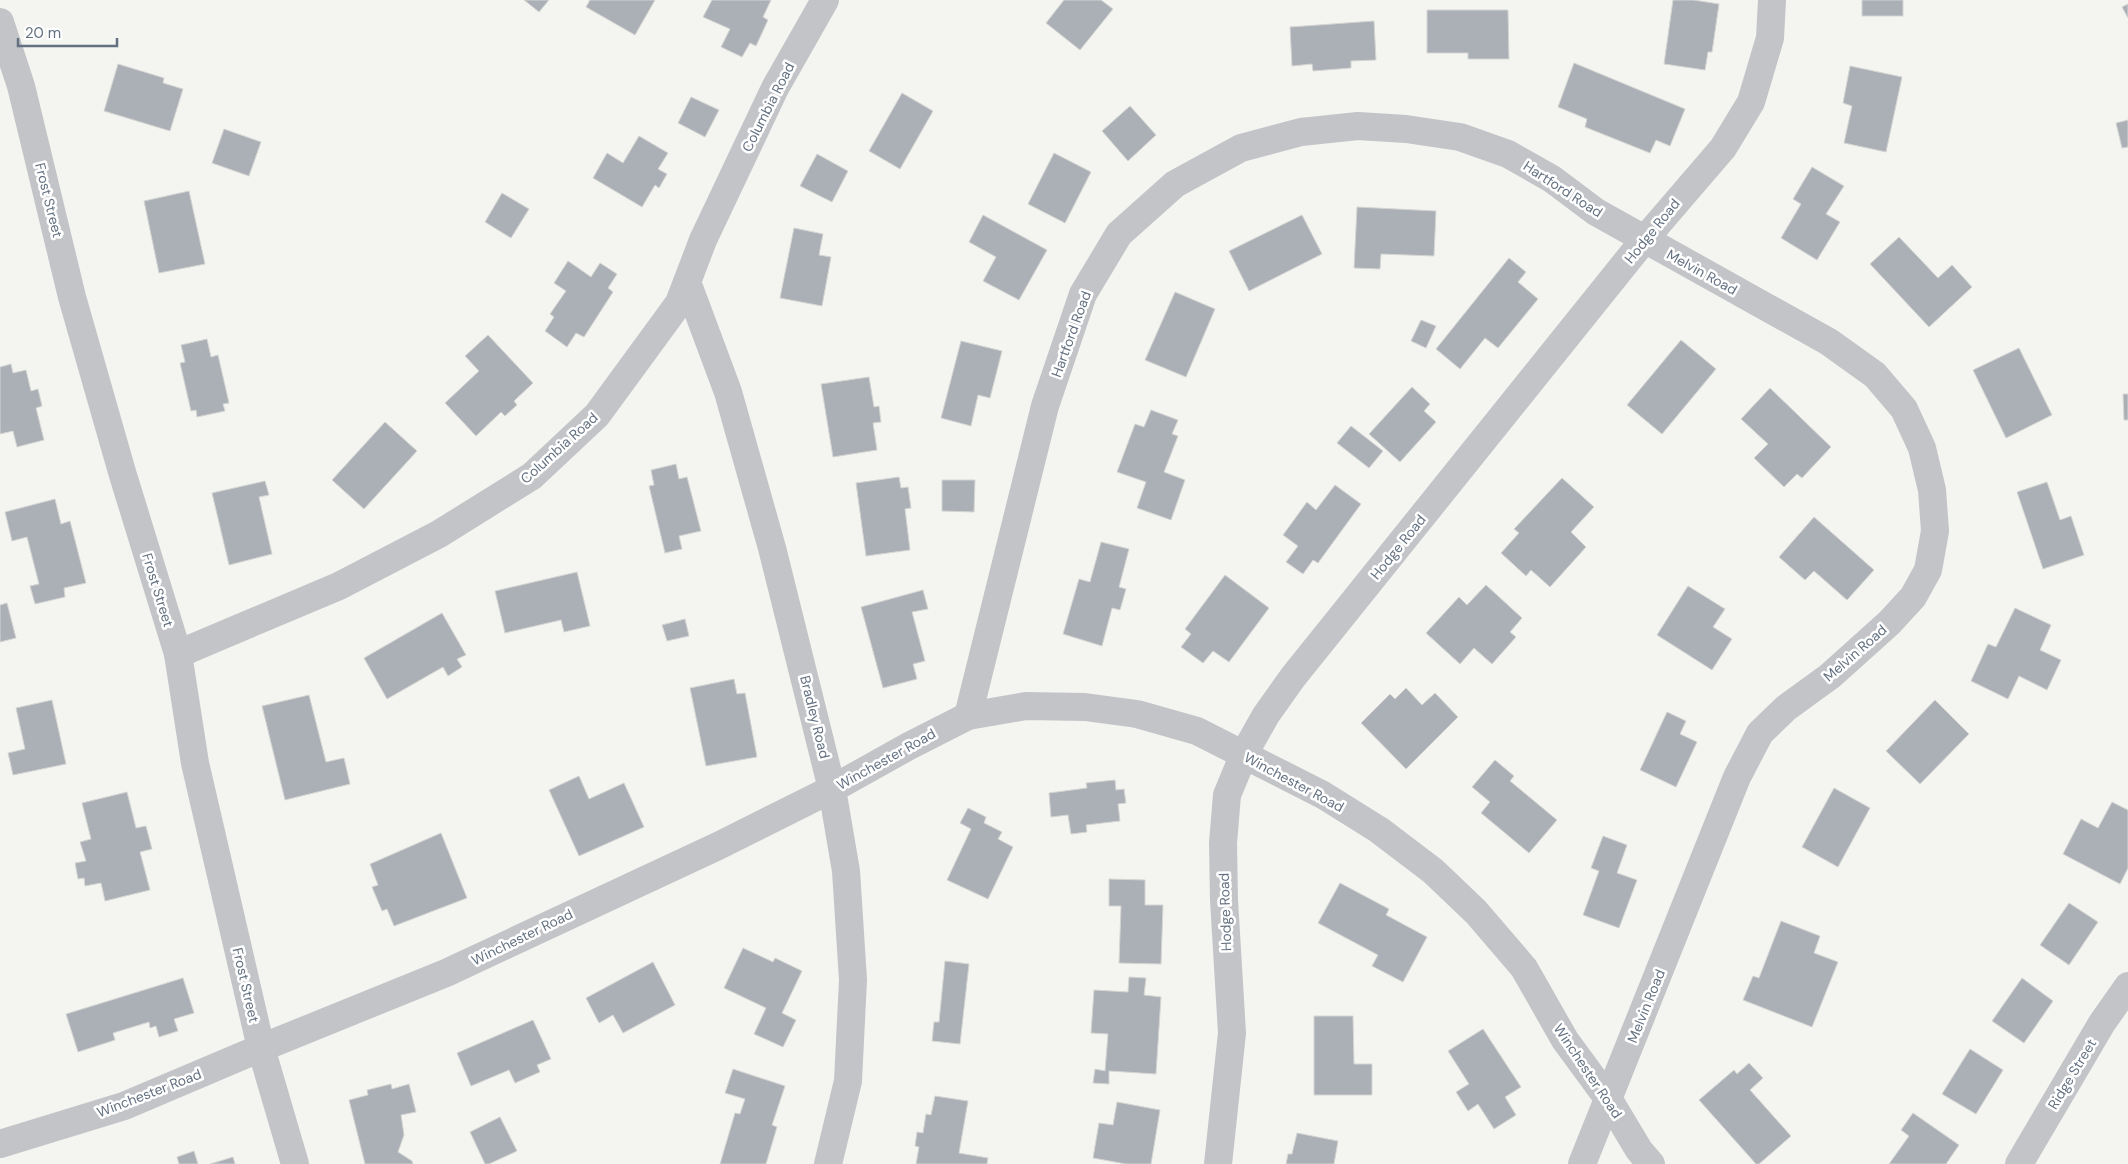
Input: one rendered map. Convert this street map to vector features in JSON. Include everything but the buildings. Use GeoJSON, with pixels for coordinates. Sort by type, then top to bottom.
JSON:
{"type":"FeatureCollection","features":[{"type":"Feature","properties":{"kind":"street","name":"Columbia Road"},"geometry":{"type":"LineString","coordinates":[[178,654],[339,586],[439,534],[532,476],[597,415],[680,303],[703,240],[775,88],[825,0]]}},
{"type":"Feature","properties":{"kind":"street","name":"Hodge Road"},"geometry":{"type":"LineString","coordinates":[[1218,1164],[1232,1033],[1224,900],[1223,843],[1227,795],[1244,754],[1266,716],[1293,677],[1644,240],[1723,148],[1751,102],[1770,38],[1772,0]]}},
{"type":"Feature","properties":{"kind":"street","name":"Frost Street"},"geometry":{"type":"LineString","coordinates":[[0,22],[21,86],[72,296],[178,654],[194,763],[261,1048],[295,1164]]}},
{"type":"Feature","properties":{"kind":"street","name":"Hartford Road"},"geometry":{"type":"LineString","coordinates":[[968,716],[1045,406],[1083,294],[1119,234],[1175,184],[1241,148],[1301,132],[1358,126],[1406,129],[1460,137],[1508,154],[1552,179],[1596,212],[1644,240]]}},
{"type":"Feature","properties":{"kind":"street","name":"Melvin Road"},"geometry":{"type":"LineString","coordinates":[[1582,1164],[1737,777],[1760,733],[1786,708],[1830,676],[1882,630],[1913,597],[1928,570],[1935,531],[1932,490],[1922,448],[1904,409],[1875,375],[1829,342],[1644,240]]}},
{"type":"Feature","properties":{"kind":"street","name":"Bradley Road"},"geometry":{"type":"LineString","coordinates":[[688,282],[728,392],[772,548],[832,789],[846,871],[853,980],[848,1081],[828,1164]]}},
{"type":"Feature","properties":{"kind":"street","name":"Winchester Road"},"geometry":{"type":"LineString","coordinates":[[0,1144],[124,1106],[446,973],[718,846],[832,789],[968,716],[1026,706],[1085,707],[1128,712],[1197,731],[1323,795],[1379,830],[1433,871],[1469,905],[1524,968],[1565,1040],[1609,1100],[1639,1150],[1651,1164]]}},
{"type":"Feature","properties":{"kind":"street","name":"Ridge Street"},"geometry":{"type":"LineString","coordinates":[[2019,1164],[2102,1023],[2128,986]]}}]}
